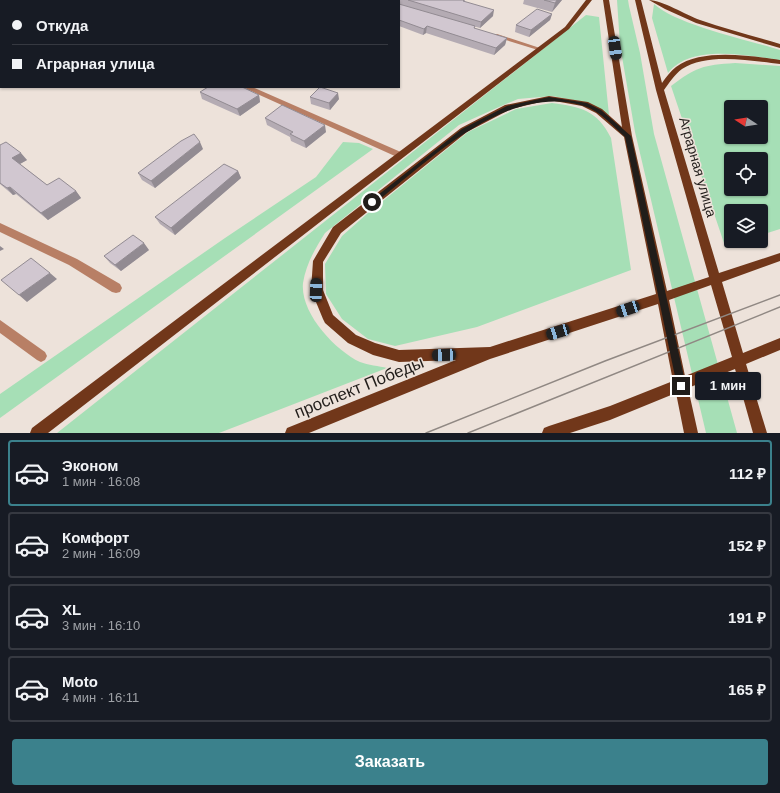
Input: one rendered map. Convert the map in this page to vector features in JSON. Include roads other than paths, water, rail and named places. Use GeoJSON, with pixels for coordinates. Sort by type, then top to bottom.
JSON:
{"type":"FeatureCollection","features":[{"type":"Feature","properties":{"kind":"main road"},"geometry":{"type":"LineString","coordinates":[[37,433],[567,28],[589,0]]}},
{"type":"Feature","properties":{"kind":"main road"},"geometry":{"type":"LineString","coordinates":[[606,0],[628,136],[691,433]]}},
{"type":"Feature","properties":{"kind":"main road","name":"Аграрная улица"},"geometry":{"type":"LineString","coordinates":[[638,0],[660,90],[760,433]]}},
{"type":"Feature","properties":{"kind":"main road"},"geometry":{"type":"LineString","coordinates":[[652,0],[669,10],[698,21],[780,46]]}},
{"type":"Feature","properties":{"kind":"main road"},"geometry":{"type":"LineString","coordinates":[[660,90],[679,68],[702,59],[732,58],[780,62]]}},
{"type":"Feature","properties":{"kind":"main road"},"geometry":{"type":"LineString","coordinates":[[490,353],[399,356],[372,350],[352,339],[329,319],[316,290],[318,261],[337,230],[464,130],[508,107],[549,98],[573,101],[585,104],[599,111],[628,136]]}},
{"type":"Feature","properties":{"kind":"main road","name":"проспект Победы"},"geometry":{"type":"LineString","coordinates":[[292,433],[490,353],[598,319],[778,258]]}},
{"type":"Feature","properties":{"kind":"main road"},"geometry":{"type":"LineString","coordinates":[[549,433],[610,412],[780,344]]}},
{"type":"Feature","properties":{"kind":"street"},"geometry":{"type":"LineString","coordinates":[[485,32],[540,48]]}},
{"type":"Feature","properties":{"kind":"street"},"geometry":{"type":"LineString","coordinates":[[248,88],[400,155]]}},
{"type":"Feature","properties":{"kind":"street"},"geometry":{"type":"LineString","coordinates":[[0,227],[73,262],[116,288]]}},
{"type":"Feature","properties":{"kind":"street"},"geometry":{"type":"LineString","coordinates":[[0,326],[42,356]]}},
{"type":"Feature","properties":{"kind":"tram line"},"geometry":{"type":"LineString","coordinates":[[426,433],[605,361],[780,295]]}},
{"type":"Feature","properties":{"kind":"tram line"},"geometry":{"type":"LineString","coordinates":[[468,433],[780,307]]}}]}
